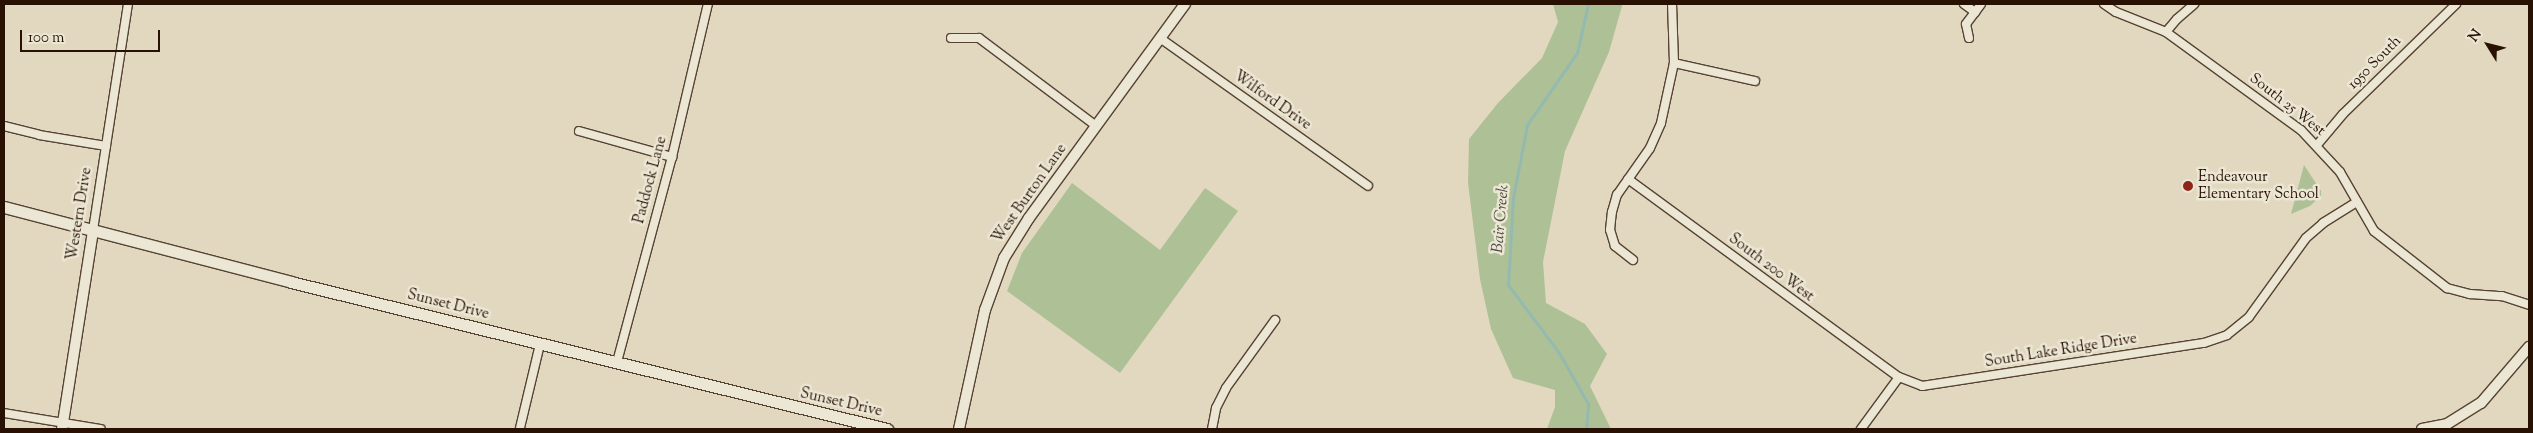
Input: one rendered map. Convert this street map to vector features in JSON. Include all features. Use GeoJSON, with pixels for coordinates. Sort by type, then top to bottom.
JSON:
{"type":"FeatureCollection","features":[{"type":"Feature","properties":{"kind":"main road","name":"Sunset Drive"},"geometry":{"type":"LineString","coordinates":[[4,207],[540,344],[886,429]]}},
{"type":"Feature","properties":{"kind":"street","name":"Western Drive"},"geometry":{"type":"LineString","coordinates":[[63,427],[128,4]]}},
{"type":"Feature","properties":{"kind":"street","name":"Paddock Lane"},"geometry":{"type":"LineString","coordinates":[[617,362],[672,157],[708,4]]}},
{"type":"Feature","properties":{"kind":"street","name":"West Burton Lane"},"geometry":{"type":"LineString","coordinates":[[959,429],[984,310],[1004,258],[1029,218],[1185,4]]}},
{"type":"Feature","properties":{"kind":"street"},"geometry":{"type":"LineString","coordinates":[[1633,260],[1615,246],[1610,230],[1612,212],[1617,195],[1650,148],[1661,123],[1674,63],[1672,4]]}},
{"type":"Feature","properties":{"kind":"street"},"geometry":{"type":"LineString","coordinates":[[1964,4],[1975,12]]}},
{"type":"Feature","properties":{"kind":"street"},"geometry":{"type":"LineString","coordinates":[[1969,38],[1966,24],[1981,4]]}},
{"type":"Feature","properties":{"kind":"street","name":"South 25 West"},"geometry":{"type":"LineString","coordinates":[[2104,4],[2116,12],[2166,32],[2301,130],[2317,145],[2340,172],[2374,231],[2447,288],[2470,294],[2502,296],[2529,305]]}},
{"type":"Feature","properties":{"kind":"street"},"geometry":{"type":"LineString","coordinates":[[2166,32],[2177,18],[2194,4]]}},
{"type":"Feature","properties":{"kind":"street","name":"1950 South"},"geometry":{"type":"LineString","coordinates":[[2317,145],[2350,107],[2456,4]]}},
{"type":"Feature","properties":{"kind":"street"},"geometry":{"type":"LineString","coordinates":[[951,38],[979,38],[1096,126]]}},
{"type":"Feature","properties":{"kind":"street","name":"Wilford Drive"},"geometry":{"type":"LineString","coordinates":[[1160,38],[1368,186]]}},
{"type":"Feature","properties":{"kind":"street"},"geometry":{"type":"LineString","coordinates":[[1674,63],[1754,82]]}},
{"type":"Feature","properties":{"kind":"street"},"geometry":{"type":"LineString","coordinates":[[4,126],[39,135],[106,146]]}},
{"type":"Feature","properties":{"kind":"street"},"geometry":{"type":"LineString","coordinates":[[579,131],[672,157]]}},
{"type":"Feature","properties":{"kind":"street","name":"South 200 West"},"geometry":{"type":"LineString","coordinates":[[1628,179],[1899,377]]}},
{"type":"Feature","properties":{"kind":"street","name":"South Lake Ridge Drive"},"geometry":{"type":"LineString","coordinates":[[1899,377],[1922,386],[2204,343],[2227,335],[2249,317],[2306,238],[2323,223],[2356,202]]}},
{"type":"Feature","properties":{"kind":"street"},"geometry":{"type":"LineString","coordinates":[[1212,429],[1216,408],[1226,388],[1275,320]]}},
{"type":"Feature","properties":{"kind":"street"},"geometry":{"type":"LineString","coordinates":[[520,428],[540,344]]}},
{"type":"Feature","properties":{"kind":"street"},"geometry":{"type":"LineString","coordinates":[[2422,429],[2449,426],[2481,403],[2529,347]]}},
{"type":"Feature","properties":{"kind":"street"},"geometry":{"type":"LineString","coordinates":[[1861,429],[1899,377]]}},
{"type":"Feature","properties":{"kind":"street"},"geometry":{"type":"LineString","coordinates":[[4,413],[63,427],[101,429]]}},
{"type":"Feature","properties":{"kind":"green space"},"geometry":{"type":"Polygon","coordinates":[[[1553,4],[1621,4],[1622,6],[1609,52],[1565,151],[1543,262],[1546,303],[1585,324],[1607,354],[1590,386],[1611,429],[1547,429],[1555,407],[1555,390],[1513,378],[1491,329],[1480,279],[1468,183],[1469,139],[1498,103],[1542,58],[1558,22],[1553,4]]]}},
{"type":"Feature","properties":{"kind":"green space"},"geometry":{"type":"Polygon","coordinates":[[[2304,165],[2321,191],[2321,196],[2310,206],[2291,214],[2304,165]]]}},
{"type":"Feature","properties":{"kind":"green space"},"geometry":{"type":"Polygon","coordinates":[[[1072,183],[1160,250],[1205,188],[1238,211],[1120,373],[1007,291],[1022,253],[1072,183]]]}},
{"type":"Feature","properties":{"kind":"waterway","name":"Bair Creek"},"geometry":{"type":"LineString","coordinates":[[1586,429],[1588,404],[1559,353],[1508,285],[1513,198],[1527,125],[1577,53],[1588,4]]}},
{"type":"Feature","properties":{"kind":"place","name":"Endeavour Elementary School"},"geometry":{"type":"Point","coordinates":[2188,186]}}]}
